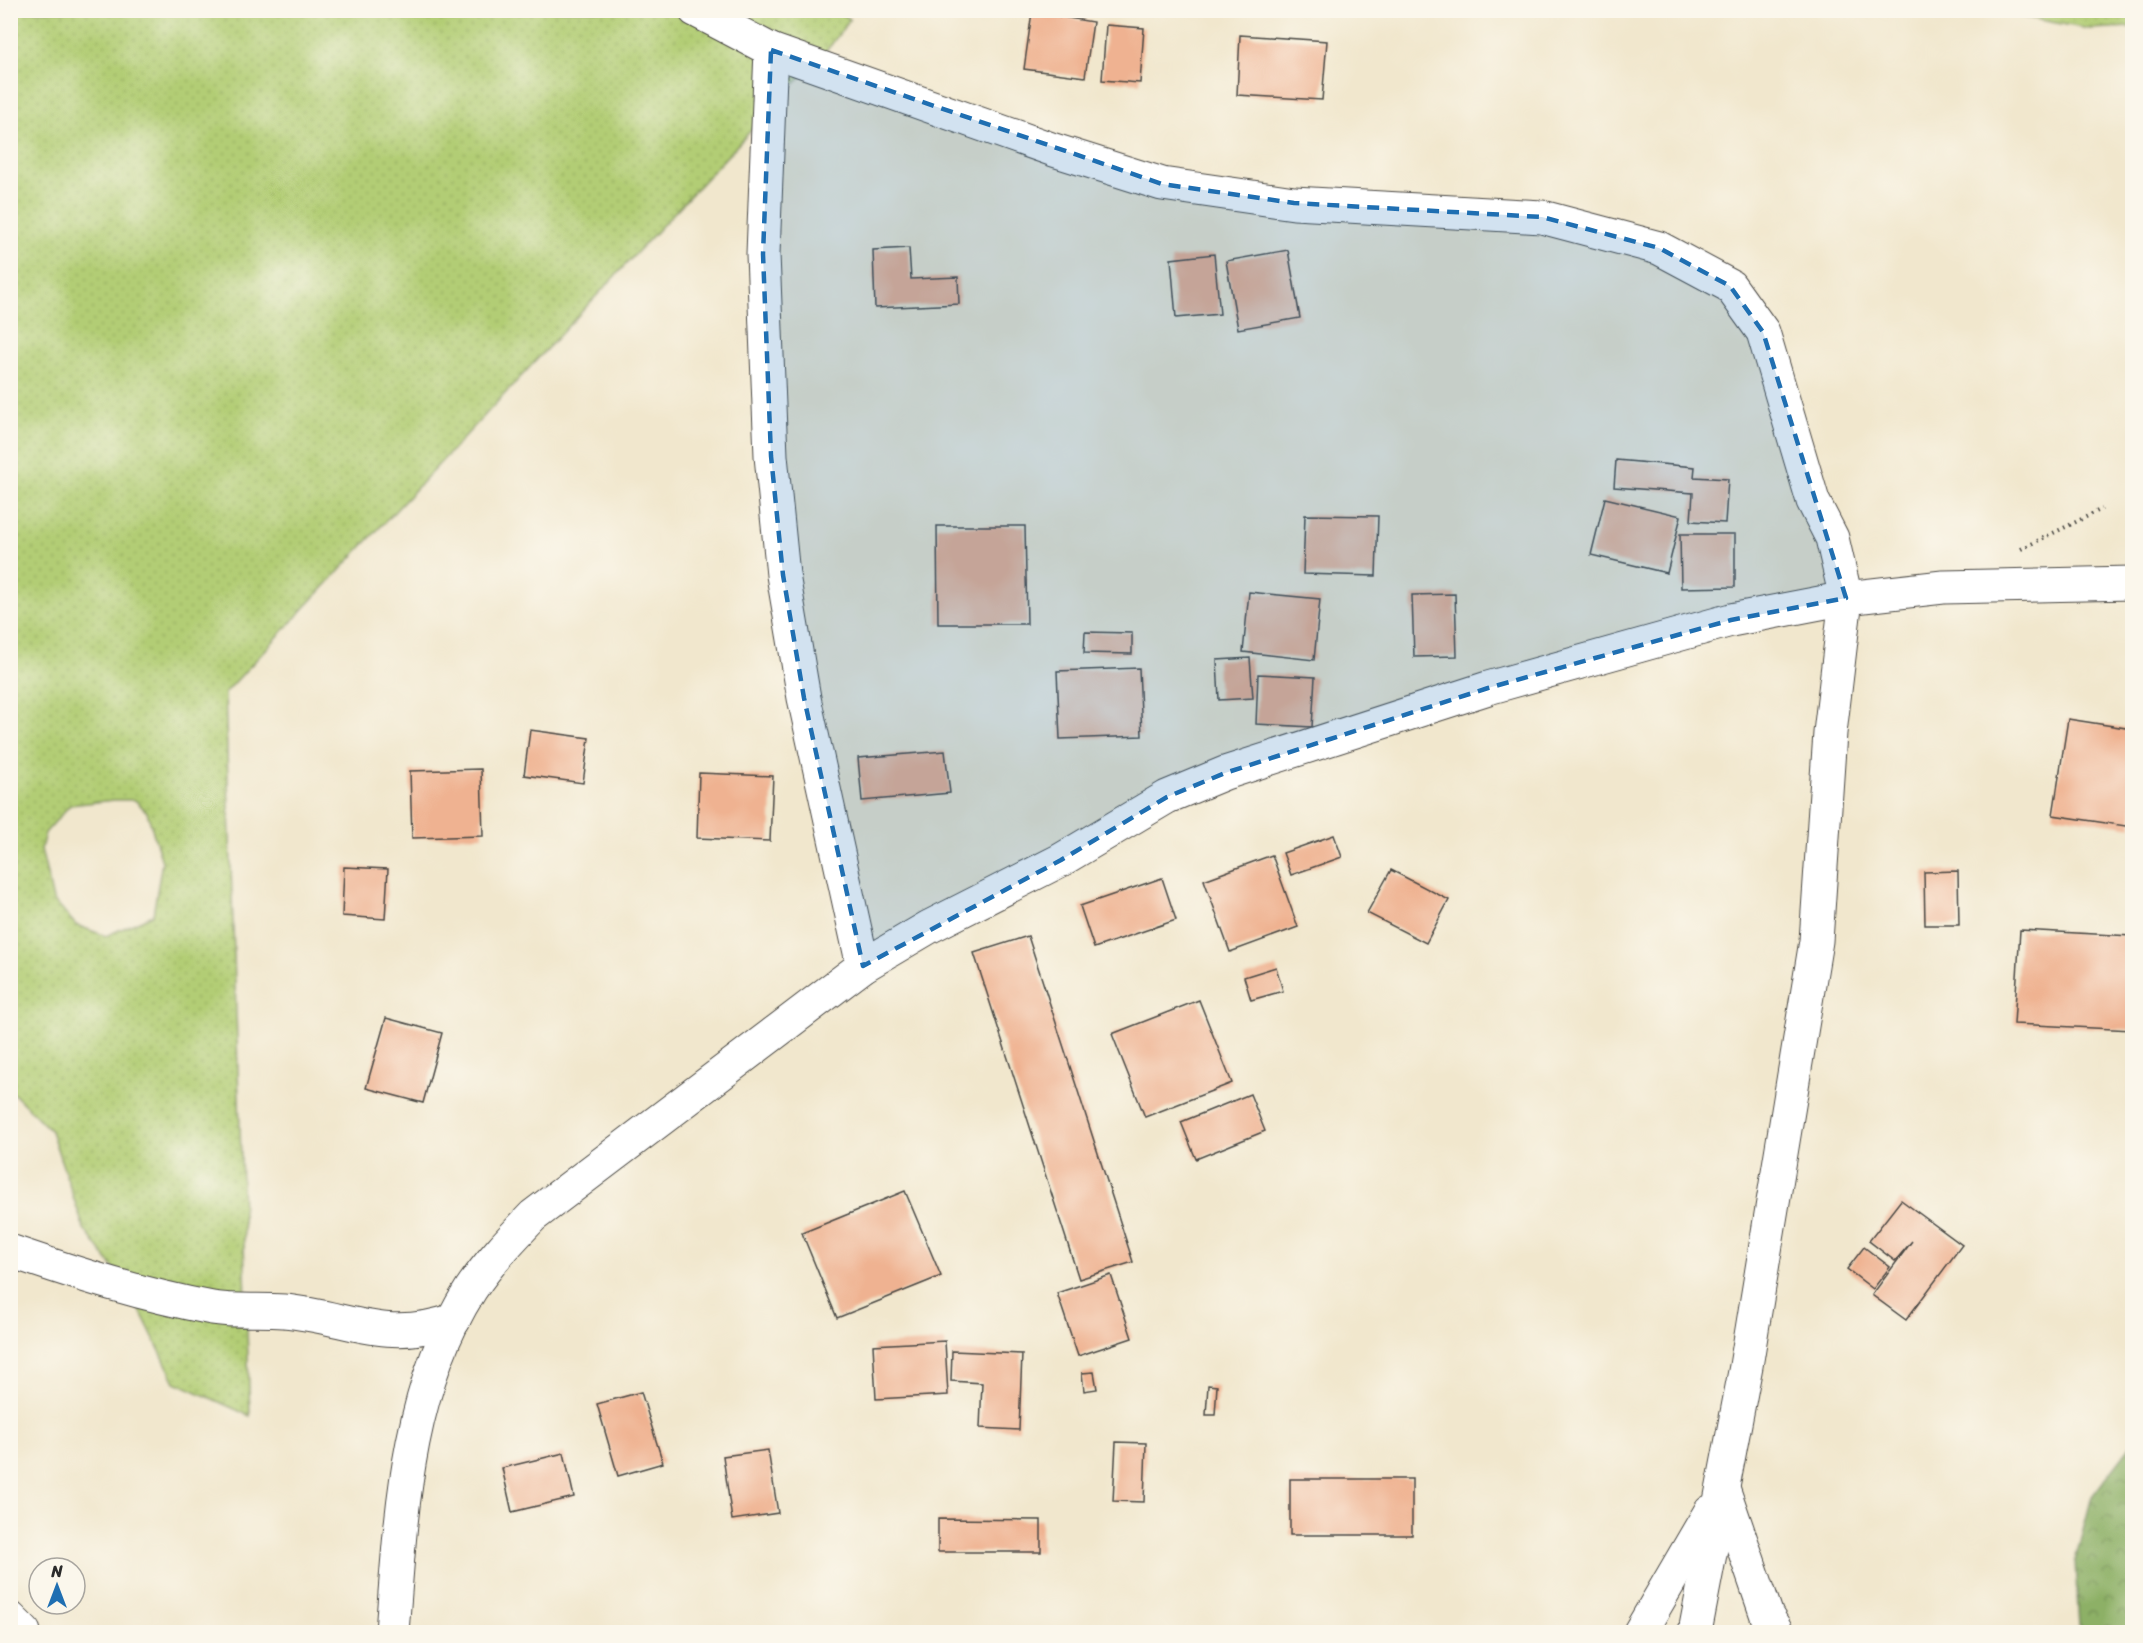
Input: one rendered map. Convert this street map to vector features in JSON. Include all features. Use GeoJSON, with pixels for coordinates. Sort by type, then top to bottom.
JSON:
{"type":"FeatureCollection","features":[{"type":"Feature","properties":{"kind":"street"},"geometry":{"type":"LineString","coordinates":[[695,10],[771,50],[1054,150],[1162,184],[1294,203],[1542,217],[1659,248],[1730,285],[1763,332],[1813,501],[1832,538],[1846,598],[1830,734],[1816,941],[1724,1490],[1695,1632]]}},
{"type":"Feature","properties":{"kind":"street"},"geometry":{"type":"LineString","coordinates":[[771,50],[764,254],[771,456],[782,563],[804,698],[863,966]]}},
{"type":"Feature","properties":{"kind":"street"},"geometry":{"type":"LineString","coordinates":[[392,1632],[407,1468],[439,1352],[471,1289],[498,1253],[533,1216],[863,966],[929,927],[1061,860],[1167,797],[1225,773],[1499,685],[1731,620],[1846,598],[1943,587],[2133,583]]}},
{"type":"Feature","properties":{"kind":"street"},"geometry":{"type":"LineString","coordinates":[[10,1251],[130,1290],[214,1308],[284,1311],[386,1331],[434,1327],[454,1320]]}},
{"type":"Feature","properties":{"kind":"street"},"geometry":{"type":"LineString","coordinates":[[1640,1632],[1724,1490]]}},
{"type":"Feature","properties":{"kind":"street"},"geometry":{"type":"LineString","coordinates":[[1724,1490],[1767,1617],[1777,1632]]}},
{"type":"Feature","properties":{"kind":"street"},"geometry":{"type":"LineString","coordinates":[[10,1618],[24,1632]]}},
{"type":"Feature","properties":{"kind":"highlighted area"},"geometry":{"type":"Polygon","coordinates":[[[771,50],[1162,184],[1294,203],[1542,217],[1659,248],[1730,286],[1763,332],[1846,598],[1731,620],[1488,688],[1225,773],[1167,797],[1061,860],[863,966],[804,698],[783,575],[771,456],[763,254],[771,50]]]}},
{"type":"Feature","properties":{"kind":"green space"},"geometry":{"type":"Polygon","coordinates":[[[836,10],[850,19],[831,45],[225,693],[250,1416],[175,1382],[130,1290],[84,1229],[51,1131],[11,1091],[10,11],[836,10]],[[135,800],[70,805],[45,833],[41,849],[53,900],[76,925],[106,936],[153,915],[162,862],[147,812],[135,800]]]}},
{"type":"Feature","properties":{"kind":"green space"},"geometry":{"type":"Polygon","coordinates":[[[1990,11],[2132,11],[2132,27],[2089,29],[1990,11]]]}},
{"type":"Feature","properties":{"kind":"green space"},"geometry":{"type":"Polygon","coordinates":[[[2132,1444],[2132,1632],[2083,1632],[2079,1626],[2075,1561],[2092,1496],[2132,1444]]]}},
{"type":"Feature","properties":{"kind":"building"},"geometry":{"type":"Polygon","coordinates":[[[1032,12],[1093,22],[1085,77],[1024,69],[1032,12]]]}},
{"type":"Feature","properties":{"kind":"building"},"geometry":{"type":"Polygon","coordinates":[[[1106,25],[1144,28],[1140,83],[1102,80],[1106,25]]]}},
{"type":"Feature","properties":{"kind":"building"},"geometry":{"type":"Polygon","coordinates":[[[1240,35],[1327,41],[1322,100],[1237,95],[1240,35]]]}},
{"type":"Feature","properties":{"kind":"building"},"geometry":{"type":"Polygon","coordinates":[[[909,248],[911,279],[958,277],[959,304],[875,308],[873,250],[909,248]]]}},
{"type":"Feature","properties":{"kind":"building"},"geometry":{"type":"Polygon","coordinates":[[[1288,250],[1300,318],[1238,329],[1226,261],[1288,250]]]}},
{"type":"Feature","properties":{"kind":"building"},"geometry":{"type":"Polygon","coordinates":[[[1214,254],[1220,314],[1176,318],[1171,259],[1214,254]]]}},
{"type":"Feature","properties":{"kind":"building"},"geometry":{"type":"Polygon","coordinates":[[[1616,460],[1695,467],[1694,477],[1728,479],[1725,523],[1691,521],[1693,493],[1614,487],[1616,460]]]}},
{"type":"Feature","properties":{"kind":"building"},"geometry":{"type":"Polygon","coordinates":[[[1605,498],[1681,516],[1667,573],[1591,555],[1605,498]]]}},
{"type":"Feature","properties":{"kind":"building"},"geometry":{"type":"Polygon","coordinates":[[[1305,515],[1378,516],[1376,576],[1303,574],[1305,515]]]}},
{"type":"Feature","properties":{"kind":"building"},"geometry":{"type":"Polygon","coordinates":[[[937,526],[1025,526],[1027,624],[938,624],[937,526]]]}},
{"type":"Feature","properties":{"kind":"building"},"geometry":{"type":"Polygon","coordinates":[[[1680,534],[1735,534],[1735,587],[1681,588],[1680,534]]]}},
{"type":"Feature","properties":{"kind":"building"},"geometry":{"type":"Polygon","coordinates":[[[1249,592],[1320,599],[1314,660],[1243,652],[1249,592]]]}},
{"type":"Feature","properties":{"kind":"building"},"geometry":{"type":"Polygon","coordinates":[[[1455,594],[1457,656],[1414,657],[1412,595],[1455,594]]]}},
{"type":"Feature","properties":{"kind":"building"},"geometry":{"type":"Polygon","coordinates":[[[1085,632],[1132,633],[1132,654],[1084,653],[1085,632]]]}},
{"type":"Feature","properties":{"kind":"building"},"geometry":{"type":"Polygon","coordinates":[[[1250,658],[1253,698],[1219,700],[1217,660],[1250,658]]]}},
{"type":"Feature","properties":{"kind":"building"},"geometry":{"type":"Polygon","coordinates":[[[1139,668],[1142,736],[1060,739],[1057,671],[1139,668]]]}},
{"type":"Feature","properties":{"kind":"building"},"geometry":{"type":"Polygon","coordinates":[[[1258,674],[1315,677],[1312,727],[1256,724],[1258,674]]]}},
{"type":"Feature","properties":{"kind":"building"},"geometry":{"type":"Polygon","coordinates":[[[2068,719],[2132,729],[2132,827],[2053,815],[2068,719]]]}},
{"type":"Feature","properties":{"kind":"building"},"geometry":{"type":"Polygon","coordinates":[[[530,730],[589,738],[583,783],[524,775],[530,730]]]}},
{"type":"Feature","properties":{"kind":"building"},"geometry":{"type":"Polygon","coordinates":[[[945,751],[950,793],[862,801],[858,758],[945,751]]]}},
{"type":"Feature","properties":{"kind":"building"},"geometry":{"type":"Polygon","coordinates":[[[481,769],[483,836],[412,838],[410,771],[481,769]]]}},
{"type":"Feature","properties":{"kind":"building"},"geometry":{"type":"Polygon","coordinates":[[[699,773],[773,776],[770,841],[697,838],[699,773]]]}},
{"type":"Feature","properties":{"kind":"building"},"geometry":{"type":"Polygon","coordinates":[[[1334,835],[1342,857],[1291,875],[1283,853],[1334,835]]]}},
{"type":"Feature","properties":{"kind":"building"},"geometry":{"type":"Polygon","coordinates":[[[1272,855],[1298,927],[1230,952],[1204,880],[1272,855]]]}},
{"type":"Feature","properties":{"kind":"building"},"geometry":{"type":"Polygon","coordinates":[[[344,867],[388,869],[385,919],[342,916],[344,867]]]}},
{"type":"Feature","properties":{"kind":"building"},"geometry":{"type":"Polygon","coordinates":[[[1391,870],[1449,900],[1426,943],[1367,913],[1391,870]]]}},
{"type":"Feature","properties":{"kind":"building"},"geometry":{"type":"Polygon","coordinates":[[[1958,871],[1959,925],[1925,925],[1924,872],[1958,871]]]}},
{"type":"Feature","properties":{"kind":"building"},"geometry":{"type":"Polygon","coordinates":[[[1162,878],[1176,920],[1094,948],[1080,906],[1162,878]]]}},
{"type":"Feature","properties":{"kind":"building"},"geometry":{"type":"Polygon","coordinates":[[[2020,930],[2132,936],[2132,1030],[2014,1024],[2020,930]]]}},
{"type":"Feature","properties":{"kind":"building"},"geometry":{"type":"Polygon","coordinates":[[[1028,936],[1133,1262],[1079,1279],[974,953],[1028,936]]]}},
{"type":"Feature","properties":{"kind":"building"},"geometry":{"type":"Polygon","coordinates":[[[1276,967],[1283,991],[1251,1000],[1244,977],[1276,967]]]}},
{"type":"Feature","properties":{"kind":"building"},"geometry":{"type":"Polygon","coordinates":[[[1199,1000],[1232,1083],[1145,1117],[1112,1034],[1199,1000]]]}},
{"type":"Feature","properties":{"kind":"building"},"geometry":{"type":"Polygon","coordinates":[[[386,1018],[442,1033],[423,1103],[366,1088],[386,1018]]]}},
{"type":"Feature","properties":{"kind":"building"},"geometry":{"type":"Polygon","coordinates":[[[1250,1094],[1265,1131],[1196,1159],[1181,1122],[1250,1094]]]}},
{"type":"Feature","properties":{"kind":"building"},"geometry":{"type":"Polygon","coordinates":[[[905,1191],[941,1276],[837,1318],[802,1233],[905,1191]]]}},
{"type":"Feature","properties":{"kind":"building"},"geometry":{"type":"Polygon","coordinates":[[[1901,1200],[1962,1245],[1906,1320],[1872,1295],[1912,1241],[1895,1261],[1869,1241],[1901,1200]]]}},
{"type":"Feature","properties":{"kind":"building"},"geometry":{"type":"Polygon","coordinates":[[[1864,1247],[1890,1267],[1873,1289],[1847,1269],[1864,1247]]]}},
{"type":"Feature","properties":{"kind":"building"},"geometry":{"type":"Polygon","coordinates":[[[1111,1275],[1132,1338],[1078,1356],[1057,1293],[1111,1275]]]}},
{"type":"Feature","properties":{"kind":"building"},"geometry":{"type":"Polygon","coordinates":[[[945,1341],[948,1395],[876,1399],[873,1345],[945,1341]]]}},
{"type":"Feature","properties":{"kind":"building"},"geometry":{"type":"Polygon","coordinates":[[[952,1351],[1022,1354],[1019,1430],[980,1428],[982,1383],[951,1381],[952,1351]]]}},
{"type":"Feature","properties":{"kind":"building"},"geometry":{"type":"Polygon","coordinates":[[[1094,1372],[1097,1389],[1084,1391],[1082,1373],[1094,1372]]]}},
{"type":"Feature","properties":{"kind":"building"},"geometry":{"type":"Polygon","coordinates":[[[1208,1385],[1217,1386],[1215,1415],[1206,1415],[1208,1385]]]}},
{"type":"Feature","properties":{"kind":"building"},"geometry":{"type":"Polygon","coordinates":[[[641,1392],[663,1463],[618,1476],[597,1404],[641,1392]]]}},
{"type":"Feature","properties":{"kind":"building"},"geometry":{"type":"Polygon","coordinates":[[[1116,1442],[1146,1443],[1144,1502],[1113,1501],[1116,1442]]]}},
{"type":"Feature","properties":{"kind":"building"},"geometry":{"type":"Polygon","coordinates":[[[768,1450],[778,1513],[732,1520],[723,1456],[768,1450]]]}},
{"type":"Feature","properties":{"kind":"building"},"geometry":{"type":"Polygon","coordinates":[[[564,1453],[574,1497],[512,1512],[502,1468],[564,1453]]]}},
{"type":"Feature","properties":{"kind":"building"},"geometry":{"type":"Polygon","coordinates":[[[1290,1479],[1412,1479],[1412,1535],[1290,1535],[1290,1479]]]}},
{"type":"Feature","properties":{"kind":"building"},"geometry":{"type":"Polygon","coordinates":[[[938,1519],[1041,1520],[1041,1552],[938,1552],[938,1519]]]}}]}
